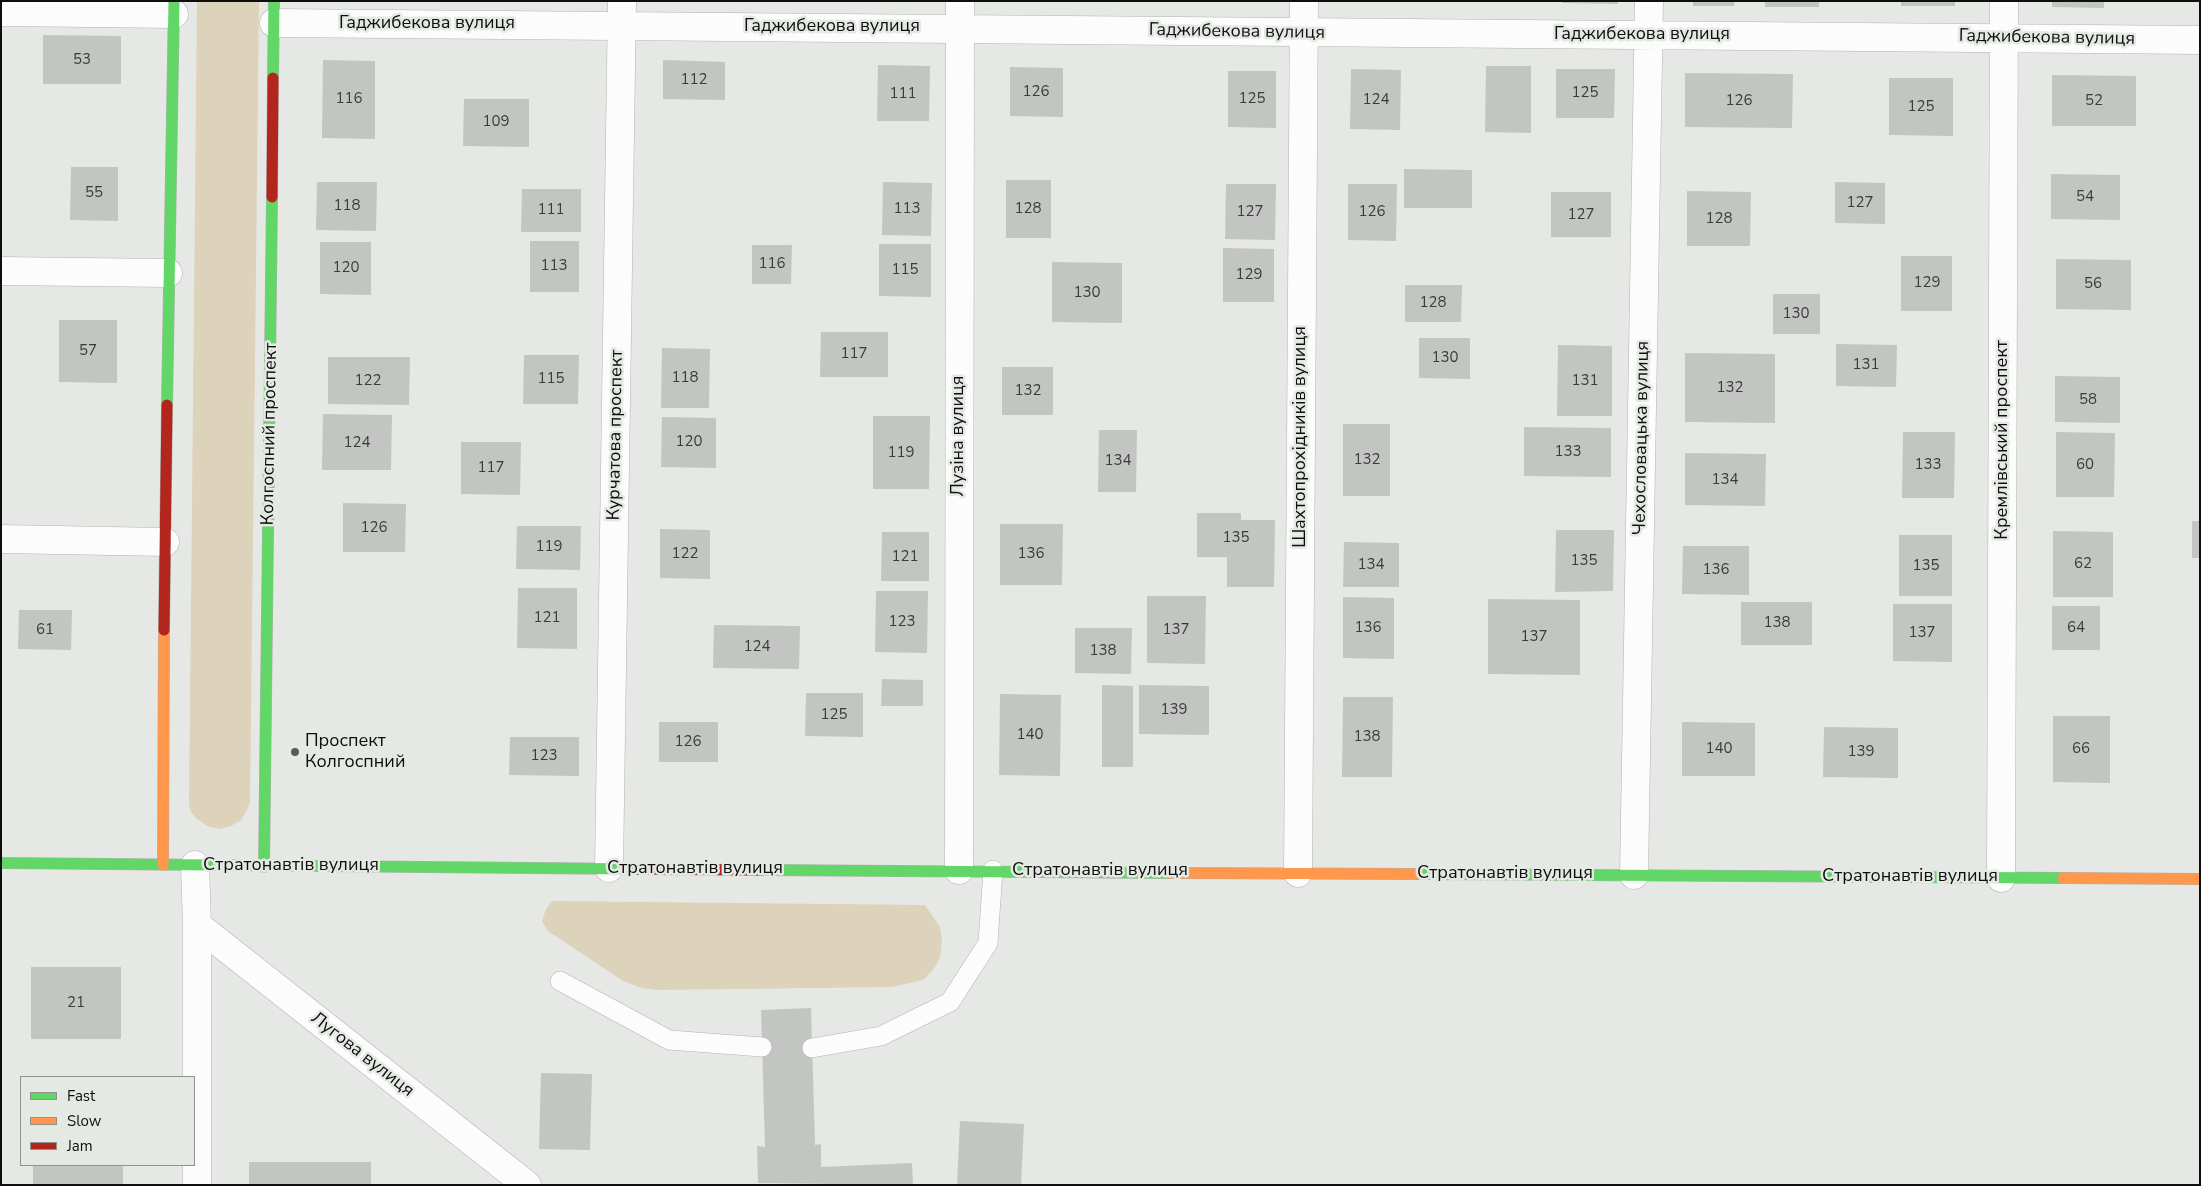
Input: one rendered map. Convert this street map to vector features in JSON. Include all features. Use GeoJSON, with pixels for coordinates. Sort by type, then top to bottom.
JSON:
{"type":"FeatureCollection","features":[{"type":"Feature","properties":{"kind":"main road"},"geometry":{"type":"LineString","coordinates":[[163,865],[168,273],[174,8]]}},
{"type":"Feature","properties":{"kind":"main road","name":"Колгоспний проспект"},"geometry":{"type":"LineString","coordinates":[[264,867],[274,12]]}},
{"type":"Feature","properties":{"kind":"main road","name":"Стратонавтів вулиця"},"geometry":{"type":"LineString","coordinates":[[1,863],[264,867],[993,870],[2200,879]]}},
{"type":"Feature","properties":{"kind":"street","name":"Лузіна вулиця"},"geometry":{"type":"LineString","coordinates":[[959,870],[960,1]]}},
{"type":"Feature","properties":{"kind":"street","name":"Шахтопрохідників вулиця"},"geometry":{"type":"LineString","coordinates":[[1298,873],[1304,1]]}},
{"type":"Feature","properties":{"kind":"street","name":"Чехословацька вулиця"},"geometry":{"type":"LineString","coordinates":[[1634,875],[1649,1]]}},
{"type":"Feature","properties":{"kind":"street","name":"Кремлівський проспект"},"geometry":{"type":"LineString","coordinates":[[2001,878],[2004,1]]}},
{"type":"Feature","properties":{"kind":"street"},"geometry":{"type":"LineString","coordinates":[[1,12],[174,8]]}},
{"type":"Feature","properties":{"kind":"street","name":"Гаджибекова вулиця"},"geometry":{"type":"LineString","coordinates":[[274,12],[622,14],[960,28],[2200,40]]}},
{"type":"Feature","properties":{"kind":"street","name":"Курчатова проспект"},"geometry":{"type":"LineString","coordinates":[[610,868],[622,14]]}},
{"type":"Feature","properties":{"kind":"street"},"geometry":{"type":"LineString","coordinates":[[1,271],[168,273]]}},
{"type":"Feature","properties":{"kind":"street"},"geometry":{"type":"LineString","coordinates":[[1,538],[165,542]]}},
{"type":"Feature","properties":{"kind":"street"},"geometry":{"type":"LineString","coordinates":[[195,865],[197,925],[197,1185]]}},
{"type":"Feature","properties":{"kind":"street","name":"Лугова вулиця"},"geometry":{"type":"LineString","coordinates":[[197,925],[527,1185]]}},
{"type":"Feature","properties":{"kind":"lane"},"geometry":{"type":"LineString","coordinates":[[812,1048],[881,1036],[950,1002],[988,943],[993,870]]}},
{"type":"Feature","properties":{"kind":"lane"},"geometry":{"type":"LineString","coordinates":[[560,981],[669,1040],[762,1047]]}},
{"type":"Feature","properties":{"kind":"shaded area"},"geometry":{"type":"Polygon","coordinates":[[[197,1],[259,1],[250,802],[241,820],[231,826],[219,829],[207,826],[197,819],[191,812],[189,805],[197,1]]]}},
{"type":"Feature","properties":{"kind":"shaded area"},"geometry":{"type":"Polygon","coordinates":[[[552,901],[925,905],[940,927],[942,941],[940,958],[934,969],[923,980],[892,987],[657,990],[641,988],[623,981],[548,931],[542,921],[546,909],[552,901]]]}},
{"type":"Feature","properties":{"kind":"building"},"geometry":{"type":"Polygon","coordinates":[[[1562,1],[1618,1],[1618,4],[1562,3],[1562,1]]]}},
{"type":"Feature","properties":{"kind":"building"},"geometry":{"type":"Polygon","coordinates":[[[1693,1],[1734,1],[1734,6],[1693,6],[1693,1]]]}},
{"type":"Feature","properties":{"kind":"building"},"geometry":{"type":"Polygon","coordinates":[[[1765,1],[1819,1],[1819,7],[1765,7],[1765,1]]]}},
{"type":"Feature","properties":{"kind":"building"},"geometry":{"type":"Polygon","coordinates":[[[1901,1],[1955,1],[1955,6],[1901,6],[1901,1]]]}},
{"type":"Feature","properties":{"kind":"building"},"geometry":{"type":"Polygon","coordinates":[[[2052,1],[2104,1],[2104,8],[2052,7],[2052,1]]]}},
{"type":"Feature","properties":{"kind":"building"},"geometry":{"type":"Polygon","coordinates":[[[43,35],[121,36],[121,84],[43,84],[43,35]]]}},
{"type":"Feature","properties":{"kind":"building"},"geometry":{"type":"Polygon","coordinates":[[[323,60],[375,61],[375,139],[322,138],[323,60]]]}},
{"type":"Feature","properties":{"kind":"building"},"geometry":{"type":"Polygon","coordinates":[[[663,60],[725,62],[725,100],[663,99],[663,60]]]}},
{"type":"Feature","properties":{"kind":"building"},"geometry":{"type":"Polygon","coordinates":[[[878,65],[930,66],[929,121],[877,121],[878,65]]]}},
{"type":"Feature","properties":{"kind":"building"},"geometry":{"type":"Polygon","coordinates":[[[1486,66],[1531,66],[1531,133],[1485,132],[1486,66]]]}},
{"type":"Feature","properties":{"kind":"building"},"geometry":{"type":"Polygon","coordinates":[[[1010,67],[1063,68],[1063,117],[1010,116],[1010,67]]]}},
{"type":"Feature","properties":{"kind":"building"},"geometry":{"type":"Polygon","coordinates":[[[1351,69],[1401,70],[1400,130],[1350,129],[1351,69]]]}},
{"type":"Feature","properties":{"kind":"building"},"geometry":{"type":"Polygon","coordinates":[[[1556,69],[1615,69],[1614,118],[1556,118],[1556,69]]]}},
{"type":"Feature","properties":{"kind":"building"},"geometry":{"type":"Polygon","coordinates":[[[1228,71],[1276,71],[1276,128],[1228,127],[1228,71]]]}},
{"type":"Feature","properties":{"kind":"building"},"geometry":{"type":"Polygon","coordinates":[[[1685,73],[1793,74],[1792,128],[1685,127],[1685,73]]]}},
{"type":"Feature","properties":{"kind":"building"},"geometry":{"type":"Polygon","coordinates":[[[2052,75],[2136,76],[2136,126],[2052,126],[2052,75]]]}},
{"type":"Feature","properties":{"kind":"building"},"geometry":{"type":"Polygon","coordinates":[[[1889,78],[1953,78],[1953,136],[1889,135],[1889,78]]]}},
{"type":"Feature","properties":{"kind":"building"},"geometry":{"type":"Polygon","coordinates":[[[464,99],[529,99],[529,147],[463,146],[464,99]]]}},
{"type":"Feature","properties":{"kind":"building"},"geometry":{"type":"Polygon","coordinates":[[[71,167],[118,167],[118,221],[70,220],[71,167]]]}},
{"type":"Feature","properties":{"kind":"building"},"geometry":{"type":"Polygon","coordinates":[[[1404,169],[1472,170],[1472,208],[1404,208],[1404,169]]]}},
{"type":"Feature","properties":{"kind":"building"},"geometry":{"type":"Polygon","coordinates":[[[2051,174],[2120,175],[2120,220],[2051,219],[2051,174]]]}},
{"type":"Feature","properties":{"kind":"building"},"geometry":{"type":"Polygon","coordinates":[[[1006,180],[1051,180],[1051,238],[1006,238],[1006,180]]]}},
{"type":"Feature","properties":{"kind":"building"},"geometry":{"type":"Polygon","coordinates":[[[317,182],[377,182],[376,231],[316,230],[317,182]]]}},
{"type":"Feature","properties":{"kind":"building"},"geometry":{"type":"Polygon","coordinates":[[[883,182],[932,183],[931,236],[882,235],[883,182]]]}},
{"type":"Feature","properties":{"kind":"building"},"geometry":{"type":"Polygon","coordinates":[[[1835,182],[1885,183],[1885,224],[1835,223],[1835,182]]]}},
{"type":"Feature","properties":{"kind":"building"},"geometry":{"type":"Polygon","coordinates":[[[1226,184],[1276,184],[1275,240],[1225,239],[1226,184]]]}},
{"type":"Feature","properties":{"kind":"building"},"geometry":{"type":"Polygon","coordinates":[[[1348,184],[1397,184],[1396,241],[1348,240],[1348,184]]]}},
{"type":"Feature","properties":{"kind":"building"},"geometry":{"type":"Polygon","coordinates":[[[522,189],[581,189],[581,232],[521,232],[522,189]]]}},
{"type":"Feature","properties":{"kind":"building"},"geometry":{"type":"Polygon","coordinates":[[[1687,191],[1751,192],[1750,246],[1687,246],[1687,191]]]}},
{"type":"Feature","properties":{"kind":"building"},"geometry":{"type":"Polygon","coordinates":[[[1551,192],[1611,192],[1611,237],[1551,237],[1551,192]]]}},
{"type":"Feature","properties":{"kind":"building"},"geometry":{"type":"Polygon","coordinates":[[[530,241],[579,241],[579,292],[530,292],[530,241]]]}},
{"type":"Feature","properties":{"kind":"building"},"geometry":{"type":"Polygon","coordinates":[[[320,242],[371,242],[371,295],[320,294],[320,242]]]}},
{"type":"Feature","properties":{"kind":"building"},"geometry":{"type":"Polygon","coordinates":[[[879,244],[931,244],[931,297],[879,296],[879,244]]]}},
{"type":"Feature","properties":{"kind":"building"},"geometry":{"type":"Polygon","coordinates":[[[752,245],[792,245],[791,284],[752,284],[752,245]]]}},
{"type":"Feature","properties":{"kind":"building"},"geometry":{"type":"Polygon","coordinates":[[[1223,248],[1274,249],[1274,302],[1223,302],[1223,248]]]}},
{"type":"Feature","properties":{"kind":"building"},"geometry":{"type":"Polygon","coordinates":[[[1901,256],[1952,256],[1952,311],[1901,311],[1901,256]]]}},
{"type":"Feature","properties":{"kind":"building"},"geometry":{"type":"Polygon","coordinates":[[[2056,259],[2131,260],[2131,310],[2056,309],[2056,259]]]}},
{"type":"Feature","properties":{"kind":"building"},"geometry":{"type":"Polygon","coordinates":[[[1052,262],[1122,263],[1122,323],[1052,322],[1052,262]]]}},
{"type":"Feature","properties":{"kind":"building"},"geometry":{"type":"Polygon","coordinates":[[[1405,285],[1462,285],[1461,322],[1405,322],[1405,285]]]}},
{"type":"Feature","properties":{"kind":"building"},"geometry":{"type":"Polygon","coordinates":[[[1773,294],[1820,294],[1820,334],[1773,334],[1773,294]]]}},
{"type":"Feature","properties":{"kind":"building"},"geometry":{"type":"Polygon","coordinates":[[[59,320],[117,320],[117,383],[59,382],[59,320]]]}},
{"type":"Feature","properties":{"kind":"building"},"geometry":{"type":"Polygon","coordinates":[[[821,332],[888,332],[888,377],[820,377],[821,332]]]}},
{"type":"Feature","properties":{"kind":"building"},"geometry":{"type":"Polygon","coordinates":[[[1419,338],[1470,338],[1470,379],[1419,378],[1419,338]]]}},
{"type":"Feature","properties":{"kind":"building"},"geometry":{"type":"Polygon","coordinates":[[[1836,344],[1897,345],[1896,387],[1836,386],[1836,344]]]}},
{"type":"Feature","properties":{"kind":"building"},"geometry":{"type":"Polygon","coordinates":[[[1558,345],[1612,346],[1612,416],[1557,416],[1558,345]]]}},
{"type":"Feature","properties":{"kind":"building"},"geometry":{"type":"Polygon","coordinates":[[[662,348],[710,349],[709,408],[661,408],[662,348]]]}},
{"type":"Feature","properties":{"kind":"building"},"geometry":{"type":"Polygon","coordinates":[[[1685,353],[1775,354],[1775,423],[1685,422],[1685,353]]]}},
{"type":"Feature","properties":{"kind":"building"},"geometry":{"type":"Polygon","coordinates":[[[524,355],[579,355],[578,404],[523,404],[524,355]]]}},
{"type":"Feature","properties":{"kind":"building"},"geometry":{"type":"Polygon","coordinates":[[[328,357],[410,357],[409,405],[328,404],[328,357]]]}},
{"type":"Feature","properties":{"kind":"building"},"geometry":{"type":"Polygon","coordinates":[[[1002,367],[1053,367],[1053,415],[1002,415],[1002,367]]]}},
{"type":"Feature","properties":{"kind":"building"},"geometry":{"type":"Polygon","coordinates":[[[2055,376],[2120,377],[2120,423],[2055,422],[2055,376]]]}},
{"type":"Feature","properties":{"kind":"building"},"geometry":{"type":"Polygon","coordinates":[[[323,414],[392,415],[391,470],[322,470],[323,414]]]}},
{"type":"Feature","properties":{"kind":"building"},"geometry":{"type":"Polygon","coordinates":[[[873,416],[930,416],[929,489],[873,489],[873,416]]]}},
{"type":"Feature","properties":{"kind":"building"},"geometry":{"type":"Polygon","coordinates":[[[662,417],[716,418],[716,468],[661,467],[662,417]]]}},
{"type":"Feature","properties":{"kind":"building"},"geometry":{"type":"Polygon","coordinates":[[[1343,424],[1390,424],[1390,496],[1343,496],[1343,424]]]}},
{"type":"Feature","properties":{"kind":"building"},"geometry":{"type":"Polygon","coordinates":[[[1524,427],[1611,428],[1611,477],[1524,476],[1524,427]]]}},
{"type":"Feature","properties":{"kind":"building"},"geometry":{"type":"Polygon","coordinates":[[[1099,430],[1137,430],[1136,492],[1098,492],[1099,430]]]}},
{"type":"Feature","properties":{"kind":"building"},"geometry":{"type":"Polygon","coordinates":[[[1903,432],[1955,432],[1954,498],[1902,498],[1903,432]]]}},
{"type":"Feature","properties":{"kind":"building"},"geometry":{"type":"Polygon","coordinates":[[[2056,432],[2115,433],[2114,497],[2056,497],[2056,432]]]}},
{"type":"Feature","properties":{"kind":"building"},"geometry":{"type":"Polygon","coordinates":[[[461,442],[521,442],[520,495],[461,494],[461,442]]]}},
{"type":"Feature","properties":{"kind":"building"},"geometry":{"type":"Polygon","coordinates":[[[1685,453],[1766,454],[1765,506],[1685,505],[1685,453]]]}},
{"type":"Feature","properties":{"kind":"building"},"geometry":{"type":"Polygon","coordinates":[[[343,503],[406,504],[405,552],[343,552],[343,503]]]}},
{"type":"Feature","properties":{"kind":"building"},"geometry":{"type":"Polygon","coordinates":[[[1197,513],[1241,513],[1241,520],[1275,520],[1274,587],[1227,587],[1227,557],[1197,557],[1197,513]]]}},
{"type":"Feature","properties":{"kind":"building"},"geometry":{"type":"Polygon","coordinates":[[[2192,521],[2200,521],[2200,558],[2192,558],[2192,521]]]}},
{"type":"Feature","properties":{"kind":"building"},"geometry":{"type":"Polygon","coordinates":[[[1000,524],[1063,524],[1062,585],[1000,585],[1000,524]]]}},
{"type":"Feature","properties":{"kind":"building"},"geometry":{"type":"Polygon","coordinates":[[[517,526],[581,526],[580,570],[516,569],[517,526]]]}},
{"type":"Feature","properties":{"kind":"building"},"geometry":{"type":"Polygon","coordinates":[[[660,529],[710,530],[710,579],[660,578],[660,529]]]}},
{"type":"Feature","properties":{"kind":"building"},"geometry":{"type":"Polygon","coordinates":[[[1556,530],[1614,530],[1613,591],[1555,592],[1556,530]]]}},
{"type":"Feature","properties":{"kind":"building"},"geometry":{"type":"Polygon","coordinates":[[[2053,531],[2113,532],[2113,597],[2053,597],[2053,531]]]}},
{"type":"Feature","properties":{"kind":"building"},"geometry":{"type":"Polygon","coordinates":[[[882,532],[929,532],[929,581],[881,581],[882,532]]]}},
{"type":"Feature","properties":{"kind":"building"},"geometry":{"type":"Polygon","coordinates":[[[1899,535],[1952,535],[1952,596],[1899,596],[1899,535]]]}},
{"type":"Feature","properties":{"kind":"building"},"geometry":{"type":"Polygon","coordinates":[[[1344,542],[1399,543],[1399,587],[1343,587],[1344,542]]]}},
{"type":"Feature","properties":{"kind":"building"},"geometry":{"type":"Polygon","coordinates":[[[1683,546],[1749,546],[1749,595],[1682,594],[1683,546]]]}},
{"type":"Feature","properties":{"kind":"building"},"geometry":{"type":"Polygon","coordinates":[[[518,588],[577,588],[577,649],[517,648],[518,588]]]}},
{"type":"Feature","properties":{"kind":"building"},"geometry":{"type":"Polygon","coordinates":[[[876,591],[928,591],[927,653],[875,652],[876,591]]]}},
{"type":"Feature","properties":{"kind":"building"},"geometry":{"type":"Polygon","coordinates":[[[1147,596],[1206,596],[1205,664],[1147,663],[1147,596]]]}},
{"type":"Feature","properties":{"kind":"building"},"geometry":{"type":"Polygon","coordinates":[[[1343,597],[1394,598],[1394,659],[1343,658],[1343,597]]]}},
{"type":"Feature","properties":{"kind":"building"},"geometry":{"type":"Polygon","coordinates":[[[1488,599],[1580,600],[1580,675],[1488,674],[1488,599]]]}},
{"type":"Feature","properties":{"kind":"building"},"geometry":{"type":"Polygon","coordinates":[[[1741,602],[1812,602],[1812,645],[1741,645],[1741,602]]]}},
{"type":"Feature","properties":{"kind":"building"},"geometry":{"type":"Polygon","coordinates":[[[1893,604],[1952,604],[1952,662],[1893,661],[1893,604]]]}},
{"type":"Feature","properties":{"kind":"building"},"geometry":{"type":"Polygon","coordinates":[[[2052,606],[2100,606],[2100,650],[2052,650],[2052,606]]]}},
{"type":"Feature","properties":{"kind":"building"},"geometry":{"type":"Polygon","coordinates":[[[19,610],[72,610],[71,650],[18,649],[19,610]]]}},
{"type":"Feature","properties":{"kind":"building"},"geometry":{"type":"Polygon","coordinates":[[[714,625],[800,626],[799,669],[713,668],[714,625]]]}},
{"type":"Feature","properties":{"kind":"building"},"geometry":{"type":"Polygon","coordinates":[[[1075,628],[1132,628],[1131,674],[1075,673],[1075,628]]]}},
{"type":"Feature","properties":{"kind":"building"},"geometry":{"type":"Polygon","coordinates":[[[882,679],[923,680],[923,706],[881,706],[882,679]]]}},
{"type":"Feature","properties":{"kind":"building"},"geometry":{"type":"Polygon","coordinates":[[[1102,685],[1133,686],[1133,767],[1102,767],[1102,685]]]}},
{"type":"Feature","properties":{"kind":"building"},"geometry":{"type":"Polygon","coordinates":[[[1139,685],[1209,686],[1209,735],[1139,734],[1139,685]]]}},
{"type":"Feature","properties":{"kind":"building"},"geometry":{"type":"Polygon","coordinates":[[[806,693],[863,693],[863,737],[805,736],[806,693]]]}},
{"type":"Feature","properties":{"kind":"building"},"geometry":{"type":"Polygon","coordinates":[[[1000,694],[1061,695],[1060,776],[999,775],[1000,694]]]}},
{"type":"Feature","properties":{"kind":"building"},"geometry":{"type":"Polygon","coordinates":[[[1343,697],[1393,697],[1392,777],[1342,777],[1343,697]]]}},
{"type":"Feature","properties":{"kind":"building"},"geometry":{"type":"Polygon","coordinates":[[[2053,716],[2110,716],[2110,783],[2053,782],[2053,716]]]}},
{"type":"Feature","properties":{"kind":"building"},"geometry":{"type":"Polygon","coordinates":[[[659,722],[718,722],[718,762],[659,762],[659,722]]]}},
{"type":"Feature","properties":{"kind":"building"},"geometry":{"type":"Polygon","coordinates":[[[1682,722],[1755,723],[1755,776],[1682,776],[1682,722]]]}},
{"type":"Feature","properties":{"kind":"building"},"geometry":{"type":"Polygon","coordinates":[[[1824,727],[1898,728],[1898,778],[1823,777],[1824,727]]]}},
{"type":"Feature","properties":{"kind":"building"},"geometry":{"type":"Polygon","coordinates":[[[510,737],[579,737],[579,776],[509,775],[510,737]]]}},
{"type":"Feature","properties":{"kind":"building"},"geometry":{"type":"Polygon","coordinates":[[[31,967],[121,967],[121,1039],[31,1039],[31,967]]]}},
{"type":"Feature","properties":{"kind":"building"},"geometry":{"type":"Polygon","coordinates":[[[811,1008],[815,1145],[821,1144],[821,1167],[912,1163],[913,1185],[758,1183],[757,1146],[765,1147],[761,1010],[811,1008]]]}},
{"type":"Feature","properties":{"kind":"building"},"geometry":{"type":"Polygon","coordinates":[[[541,1073],[592,1074],[590,1150],[539,1149],[541,1073]]]}},
{"type":"Feature","properties":{"kind":"building"},"geometry":{"type":"Polygon","coordinates":[[[960,1121],[1024,1124],[1021,1185],[957,1185],[960,1121]]]}},
{"type":"Feature","properties":{"kind":"building"},"geometry":{"type":"Polygon","coordinates":[[[249,1162],[371,1162],[371,1185],[249,1185],[249,1162]]]}},
{"type":"Feature","properties":{"kind":"building"},"geometry":{"type":"Polygon","coordinates":[[[33,1166],[123,1166],[123,1185],[33,1185],[33,1166]]]}},
{"type":"Feature","properties":{"kind":"traffic: fast"},"geometry":{"type":"LineString","coordinates":[[167,405],[174,1]]}},
{"type":"Feature","properties":{"kind":"traffic: fast"},"geometry":{"type":"LineString","coordinates":[[273,78],[274,1]]}},
{"type":"Feature","properties":{"kind":"traffic: fast"},"geometry":{"type":"LineString","coordinates":[[264,867],[272,197]]}},
{"type":"Feature","properties":{"kind":"traffic: fast"},"geometry":{"type":"LineString","coordinates":[[1,863],[637,869]]}},
{"type":"Feature","properties":{"kind":"traffic: fast"},"geometry":{"type":"LineString","coordinates":[[762,870],[1168,873]]}},
{"type":"Feature","properties":{"kind":"traffic: fast"},"geometry":{"type":"LineString","coordinates":[[1418,874],[2063,878]]}},
{"type":"Feature","properties":{"kind":"traffic: slow"},"geometry":{"type":"LineString","coordinates":[[163,865],[164,630]]}},
{"type":"Feature","properties":{"kind":"traffic: slow"},"geometry":{"type":"LineString","coordinates":[[1168,873],[1418,874]]}},
{"type":"Feature","properties":{"kind":"traffic: slow"},"geometry":{"type":"LineString","coordinates":[[2063,878],[2200,879]]}},
{"type":"Feature","properties":{"kind":"traffic: jam"},"geometry":{"type":"LineString","coordinates":[[272,197],[273,78]]}},
{"type":"Feature","properties":{"kind":"traffic: jam"},"geometry":{"type":"LineString","coordinates":[[164,630],[167,405]]}},
{"type":"Feature","properties":{"kind":"traffic: jam"},"geometry":{"type":"LineString","coordinates":[[637,869],[762,870]]}},
{"type":"Feature","properties":{"kind":"place","name":"Проспект Колгоспний"},"geometry":{"type":"Point","coordinates":[295,752]}}]}
